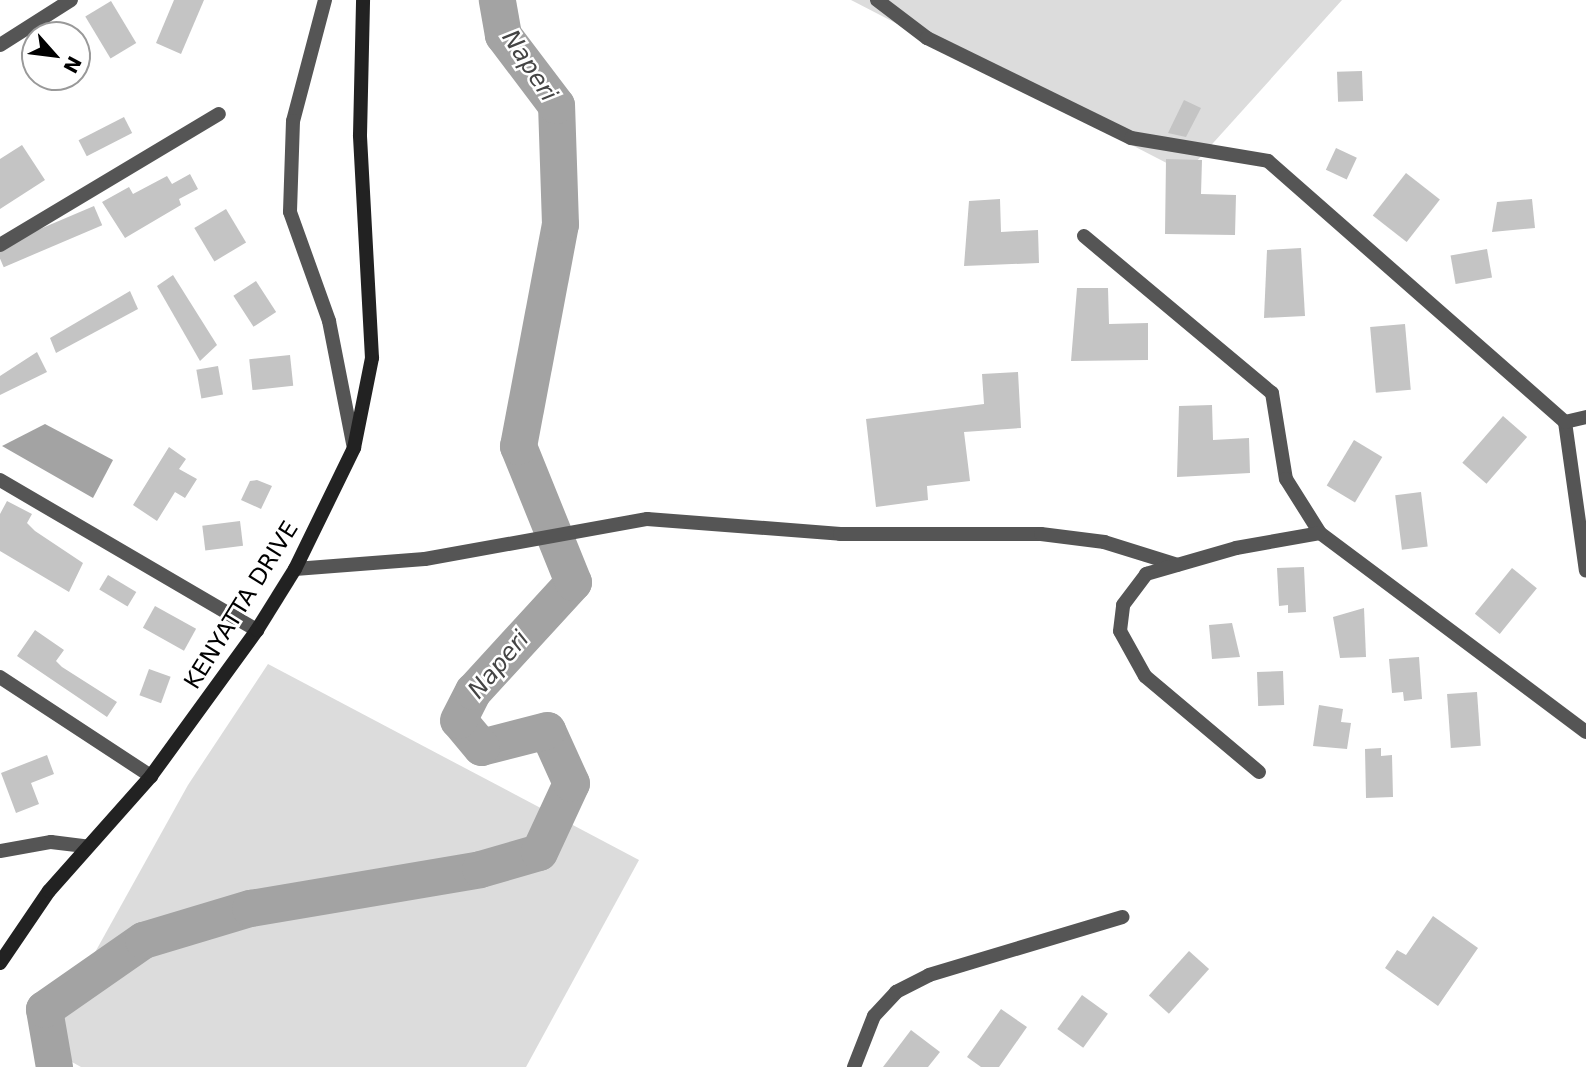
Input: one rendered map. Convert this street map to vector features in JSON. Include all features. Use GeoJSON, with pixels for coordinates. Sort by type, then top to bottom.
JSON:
{"type":"FeatureCollection","features":[{"type":"Feature","properties":{"kind":"main road","name":"KENYATTA DRIVE"},"geometry":{"type":"LineString","coordinates":[[0,963],[85,846],[151,776],[257,630],[295,569],[354,448],[372,358],[360,135],[363,0]]}},
{"type":"Feature","properties":{"kind":"street"},"geometry":{"type":"LineString","coordinates":[[0,45],[71,0]]}},
{"type":"Feature","properties":{"kind":"street"},"geometry":{"type":"LineString","coordinates":[[325,0],[293,121],[290,212],[329,321],[354,448]]}},
{"type":"Feature","properties":{"kind":"street"},"geometry":{"type":"LineString","coordinates":[[877,0],[927,38],[1131,138],[1268,161],[1565,422],[1586,571]]}},
{"type":"Feature","properties":{"kind":"street"},"geometry":{"type":"LineString","coordinates":[[0,245],[219,114]]}},
{"type":"Feature","properties":{"kind":"street"},"geometry":{"type":"LineString","coordinates":[[1084,236],[1272,393],[1286,479],[1320,533],[1586,732]]}},
{"type":"Feature","properties":{"kind":"street"},"geometry":{"type":"LineString","coordinates":[[1565,422],[1586,417]]}},
{"type":"Feature","properties":{"kind":"street"},"geometry":{"type":"LineString","coordinates":[[0,480],[257,630]]}},
{"type":"Feature","properties":{"kind":"street"},"geometry":{"type":"LineString","coordinates":[[295,569],[425,559],[648,519],[840,534],[1041,534],[1104,542],[1178,565]]}},
{"type":"Feature","properties":{"kind":"street"},"geometry":{"type":"LineString","coordinates":[[1259,772],[1145,676],[1126,649],[1120,631],[1132,588],[1146,574],[1320,533]]}},
{"type":"Feature","properties":{"kind":"street"},"geometry":{"type":"LineString","coordinates":[[0,677],[151,776]]}},
{"type":"Feature","properties":{"kind":"street"},"geometry":{"type":"LineString","coordinates":[[0,851],[51,842],[85,846]]}},
{"type":"Feature","properties":{"kind":"street"},"geometry":{"type":"LineString","coordinates":[[853,1067],[874,1016],[896,992],[929,975],[1122,917]]}},
{"type":"Feature","properties":{"kind":"shaded area"},"geometry":{"type":"Polygon","coordinates":[[[851,0],[1342,0],[1186,173],[851,0]]]}},
{"type":"Feature","properties":{"kind":"shaded area"},"geometry":{"type":"Polygon","coordinates":[[[45,424],[113,460],[93,498],[2,446],[45,424]]]}},
{"type":"Feature","properties":{"kind":"shaded area"},"geometry":{"type":"Polygon","coordinates":[[[268,664],[639,860],[526,1067],[81,1067],[43,1046],[188,785],[268,664]]]}},
{"type":"Feature","properties":{"kind":"building"},"geometry":{"type":"Polygon","coordinates":[[[174,0],[204,0],[181,54],[156,43],[174,0]]]}},
{"type":"Feature","properties":{"kind":"building"},"geometry":{"type":"Polygon","coordinates":[[[111,1],[136,43],[111,58],[91,26],[91,21],[85,16],[111,1]]]}},
{"type":"Feature","properties":{"kind":"building"},"geometry":{"type":"Polygon","coordinates":[[[1362,71],[1363,101],[1338,102],[1337,72],[1362,71]]]}},
{"type":"Feature","properties":{"kind":"building"},"geometry":{"type":"Polygon","coordinates":[[[1184,100],[1201,108],[1186,137],[1168,133],[1184,100]]]}},
{"type":"Feature","properties":{"kind":"building"},"geometry":{"type":"Polygon","coordinates":[[[124,117],[132,133],[87,156],[79,140],[124,117]]]}},
{"type":"Feature","properties":{"kind":"building"},"geometry":{"type":"Polygon","coordinates":[[[22,145],[45,180],[0,209],[0,159],[22,145]]]}},
{"type":"Feature","properties":{"kind":"building"},"geometry":{"type":"Polygon","coordinates":[[[1336,148],[1357,158],[1347,179],[1326,170],[1336,148]]]}},
{"type":"Feature","properties":{"kind":"building"},"geometry":{"type":"Polygon","coordinates":[[[1166,159],[1202,160],[1201,194],[1236,195],[1235,235],[1165,234],[1166,159]]]}},
{"type":"Feature","properties":{"kind":"building"},"geometry":{"type":"Polygon","coordinates":[[[1406,173],[1440,199],[1407,242],[1373,216],[1406,173]]]}},
{"type":"Feature","properties":{"kind":"building"},"geometry":{"type":"Polygon","coordinates":[[[190,174],[198,189],[179,199],[181,205],[125,238],[102,202],[129,187],[133,194],[167,176],[172,184],[190,174]]]}},
{"type":"Feature","properties":{"kind":"building"},"geometry":{"type":"Polygon","coordinates":[[[1000,199],[1001,232],[1038,230],[1039,263],[964,266],[969,201],[1000,199]]]}},
{"type":"Feature","properties":{"kind":"building"},"geometry":{"type":"Polygon","coordinates":[[[1532,199],[1535,228],[1492,232],[1497,202],[1532,199]]]}},
{"type":"Feature","properties":{"kind":"building"},"geometry":{"type":"Polygon","coordinates":[[[94,206],[102,225],[4,267],[0,258],[0,246],[94,206]]]}},
{"type":"Feature","properties":{"kind":"building"},"geometry":{"type":"Polygon","coordinates":[[[226,209],[246,242],[214,261],[194,228],[226,209]]]}},
{"type":"Feature","properties":{"kind":"building"},"geometry":{"type":"Polygon","coordinates":[[[1301,248],[1305,316],[1264,318],[1267,250],[1301,248]]]}},
{"type":"Feature","properties":{"kind":"building"},"geometry":{"type":"Polygon","coordinates":[[[1487,249],[1492,278],[1456,284],[1451,255],[1487,249]]]}},
{"type":"Feature","properties":{"kind":"building"},"geometry":{"type":"Polygon","coordinates":[[[173,275],[217,345],[200,361],[157,286],[173,275]]]}},
{"type":"Feature","properties":{"kind":"building"},"geometry":{"type":"Polygon","coordinates":[[[256,281],[276,312],[254,327],[233,296],[256,281]]]}},
{"type":"Feature","properties":{"kind":"building"},"geometry":{"type":"Polygon","coordinates":[[[1077,288],[1108,288],[1109,324],[1148,323],[1148,360],[1071,361],[1077,288]]]}},
{"type":"Feature","properties":{"kind":"building"},"geometry":{"type":"Polygon","coordinates":[[[130,291],[138,309],[56,353],[50,338],[130,291]]]}},
{"type":"Feature","properties":{"kind":"building"},"geometry":{"type":"Polygon","coordinates":[[[1405,324],[1411,390],[1376,393],[1370,327],[1405,324]]]}},
{"type":"Feature","properties":{"kind":"building"},"geometry":{"type":"Polygon","coordinates":[[[37,352],[47,372],[0,395],[0,376],[37,352]]]}},
{"type":"Feature","properties":{"kind":"building"},"geometry":{"type":"Polygon","coordinates":[[[290,355],[293,386],[252,390],[249,359],[290,355]]]}},
{"type":"Feature","properties":{"kind":"building"},"geometry":{"type":"Polygon","coordinates":[[[218,366],[223,395],[201,398],[196,370],[218,366]]]}},
{"type":"Feature","properties":{"kind":"building"},"geometry":{"type":"Polygon","coordinates":[[[1018,372],[1021,428],[964,432],[970,481],[927,486],[928,500],[876,507],[866,419],[984,404],[982,374],[1018,372]]]}},
{"type":"Feature","properties":{"kind":"building"},"geometry":{"type":"Polygon","coordinates":[[[1212,405],[1213,440],[1249,438],[1250,473],[1177,477],[1179,406],[1212,405]]]}},
{"type":"Feature","properties":{"kind":"building"},"geometry":{"type":"Polygon","coordinates":[[[1503,416],[1527,437],[1486,484],[1462,463],[1503,416]]]}},
{"type":"Feature","properties":{"kind":"building"},"geometry":{"type":"Polygon","coordinates":[[[1354,440],[1382,457],[1355,502],[1327,485],[1354,440]]]}},
{"type":"Feature","properties":{"kind":"building"},"geometry":{"type":"Polygon","coordinates":[[[169,447],[186,459],[179,469],[197,479],[185,498],[175,492],[157,521],[133,505],[169,447]]]}},
{"type":"Feature","properties":{"kind":"building"},"geometry":{"type":"Polygon","coordinates":[[[257,480],[272,486],[261,509],[241,500],[250,481],[257,480]]]}},
{"type":"Feature","properties":{"kind":"building"},"geometry":{"type":"Polygon","coordinates":[[[1421,492],[1428,547],[1402,550],[1395,495],[1421,492]]]}},
{"type":"Feature","properties":{"kind":"building"},"geometry":{"type":"Polygon","coordinates":[[[7,501],[32,514],[27,523],[35,531],[83,563],[69,592],[0,551],[0,514],[7,501]]]}},
{"type":"Feature","properties":{"kind":"building"},"geometry":{"type":"Polygon","coordinates":[[[240,521],[243,546],[205,550],[202,526],[240,521]]]}},
{"type":"Feature","properties":{"kind":"building"},"geometry":{"type":"Polygon","coordinates":[[[1304,567],[1306,612],[1288,613],[1288,605],[1279,606],[1277,568],[1304,567]]]}},
{"type":"Feature","properties":{"kind":"building"},"geometry":{"type":"Polygon","coordinates":[[[1512,568],[1537,588],[1500,634],[1475,614],[1512,568]]]}},
{"type":"Feature","properties":{"kind":"building"},"geometry":{"type":"Polygon","coordinates":[[[108,575],[136,592],[128,607],[99,590],[108,575]]]}},
{"type":"Feature","properties":{"kind":"building"},"geometry":{"type":"Polygon","coordinates":[[[155,606],[196,629],[184,651],[143,628],[155,606]]]}},
{"type":"Feature","properties":{"kind":"building"},"geometry":{"type":"Polygon","coordinates":[[[1364,608],[1366,657],[1340,658],[1333,617],[1364,608]]]}},
{"type":"Feature","properties":{"kind":"building"},"geometry":{"type":"Polygon","coordinates":[[[1232,623],[1240,657],[1212,659],[1209,625],[1232,623]]]}},
{"type":"Feature","properties":{"kind":"building"},"geometry":{"type":"Polygon","coordinates":[[[35,630],[64,650],[56,661],[62,667],[117,702],[107,717],[17,656],[35,630]]]}},
{"type":"Feature","properties":{"kind":"building"},"geometry":{"type":"Polygon","coordinates":[[[1419,657],[1422,699],[1404,701],[1403,692],[1392,693],[1389,659],[1419,657]]]}},
{"type":"Feature","properties":{"kind":"building"},"geometry":{"type":"Polygon","coordinates":[[[149,669],[171,677],[161,703],[139,695],[149,669]]]}},
{"type":"Feature","properties":{"kind":"building"},"geometry":{"type":"Polygon","coordinates":[[[1283,671],[1284,705],[1258,706],[1257,672],[1283,671]]]}},
{"type":"Feature","properties":{"kind":"building"},"geometry":{"type":"Polygon","coordinates":[[[1477,692],[1481,746],[1451,748],[1447,694],[1477,692]]]}},
{"type":"Feature","properties":{"kind":"building"},"geometry":{"type":"Polygon","coordinates":[[[1319,705],[1343,709],[1341,722],[1351,723],[1347,749],[1313,746],[1319,705]]]}},
{"type":"Feature","properties":{"kind":"building"},"geometry":{"type":"Polygon","coordinates":[[[1381,748],[1381,756],[1392,755],[1393,797],[1366,798],[1365,749],[1381,748]]]}},
{"type":"Feature","properties":{"kind":"building"},"geometry":{"type":"Polygon","coordinates":[[[47,755],[54,774],[31,783],[39,804],[16,813],[1,773],[47,755]]]}},
{"type":"Feature","properties":{"kind":"building"},"geometry":{"type":"Polygon","coordinates":[[[1433,916],[1478,948],[1438,1006],[1385,968],[1397,950],[1406,955],[1433,916]]]}},
{"type":"Feature","properties":{"kind":"building"},"geometry":{"type":"Polygon","coordinates":[[[1189,951],[1209,969],[1169,1014],[1149,996],[1189,951]]]}},
{"type":"Feature","properties":{"kind":"building"},"geometry":{"type":"Polygon","coordinates":[[[1082,995],[1108,1014],[1083,1048],[1057,1029],[1082,995]]]}},
{"type":"Feature","properties":{"kind":"building"},"geometry":{"type":"Polygon","coordinates":[[[1001,1009],[1027,1027],[999,1067],[981,1067],[967,1057],[1001,1009]]]}},
{"type":"Feature","properties":{"kind":"building"},"geometry":{"type":"Polygon","coordinates":[[[911,1030],[940,1052],[928,1067],[883,1067],[911,1030]]]}},
{"type":"Feature","properties":{"kind":"waterway","name":"Naperi"},"geometry":{"type":"LineString","coordinates":[[54,1067],[44,1009],[143,940],[250,908],[480,869],[539,852],[571,783],[547,730],[481,747],[458,720],[473,691],[573,582],[518,446],[560,224],[556,105],[503,35],[497,0]]}}]}
